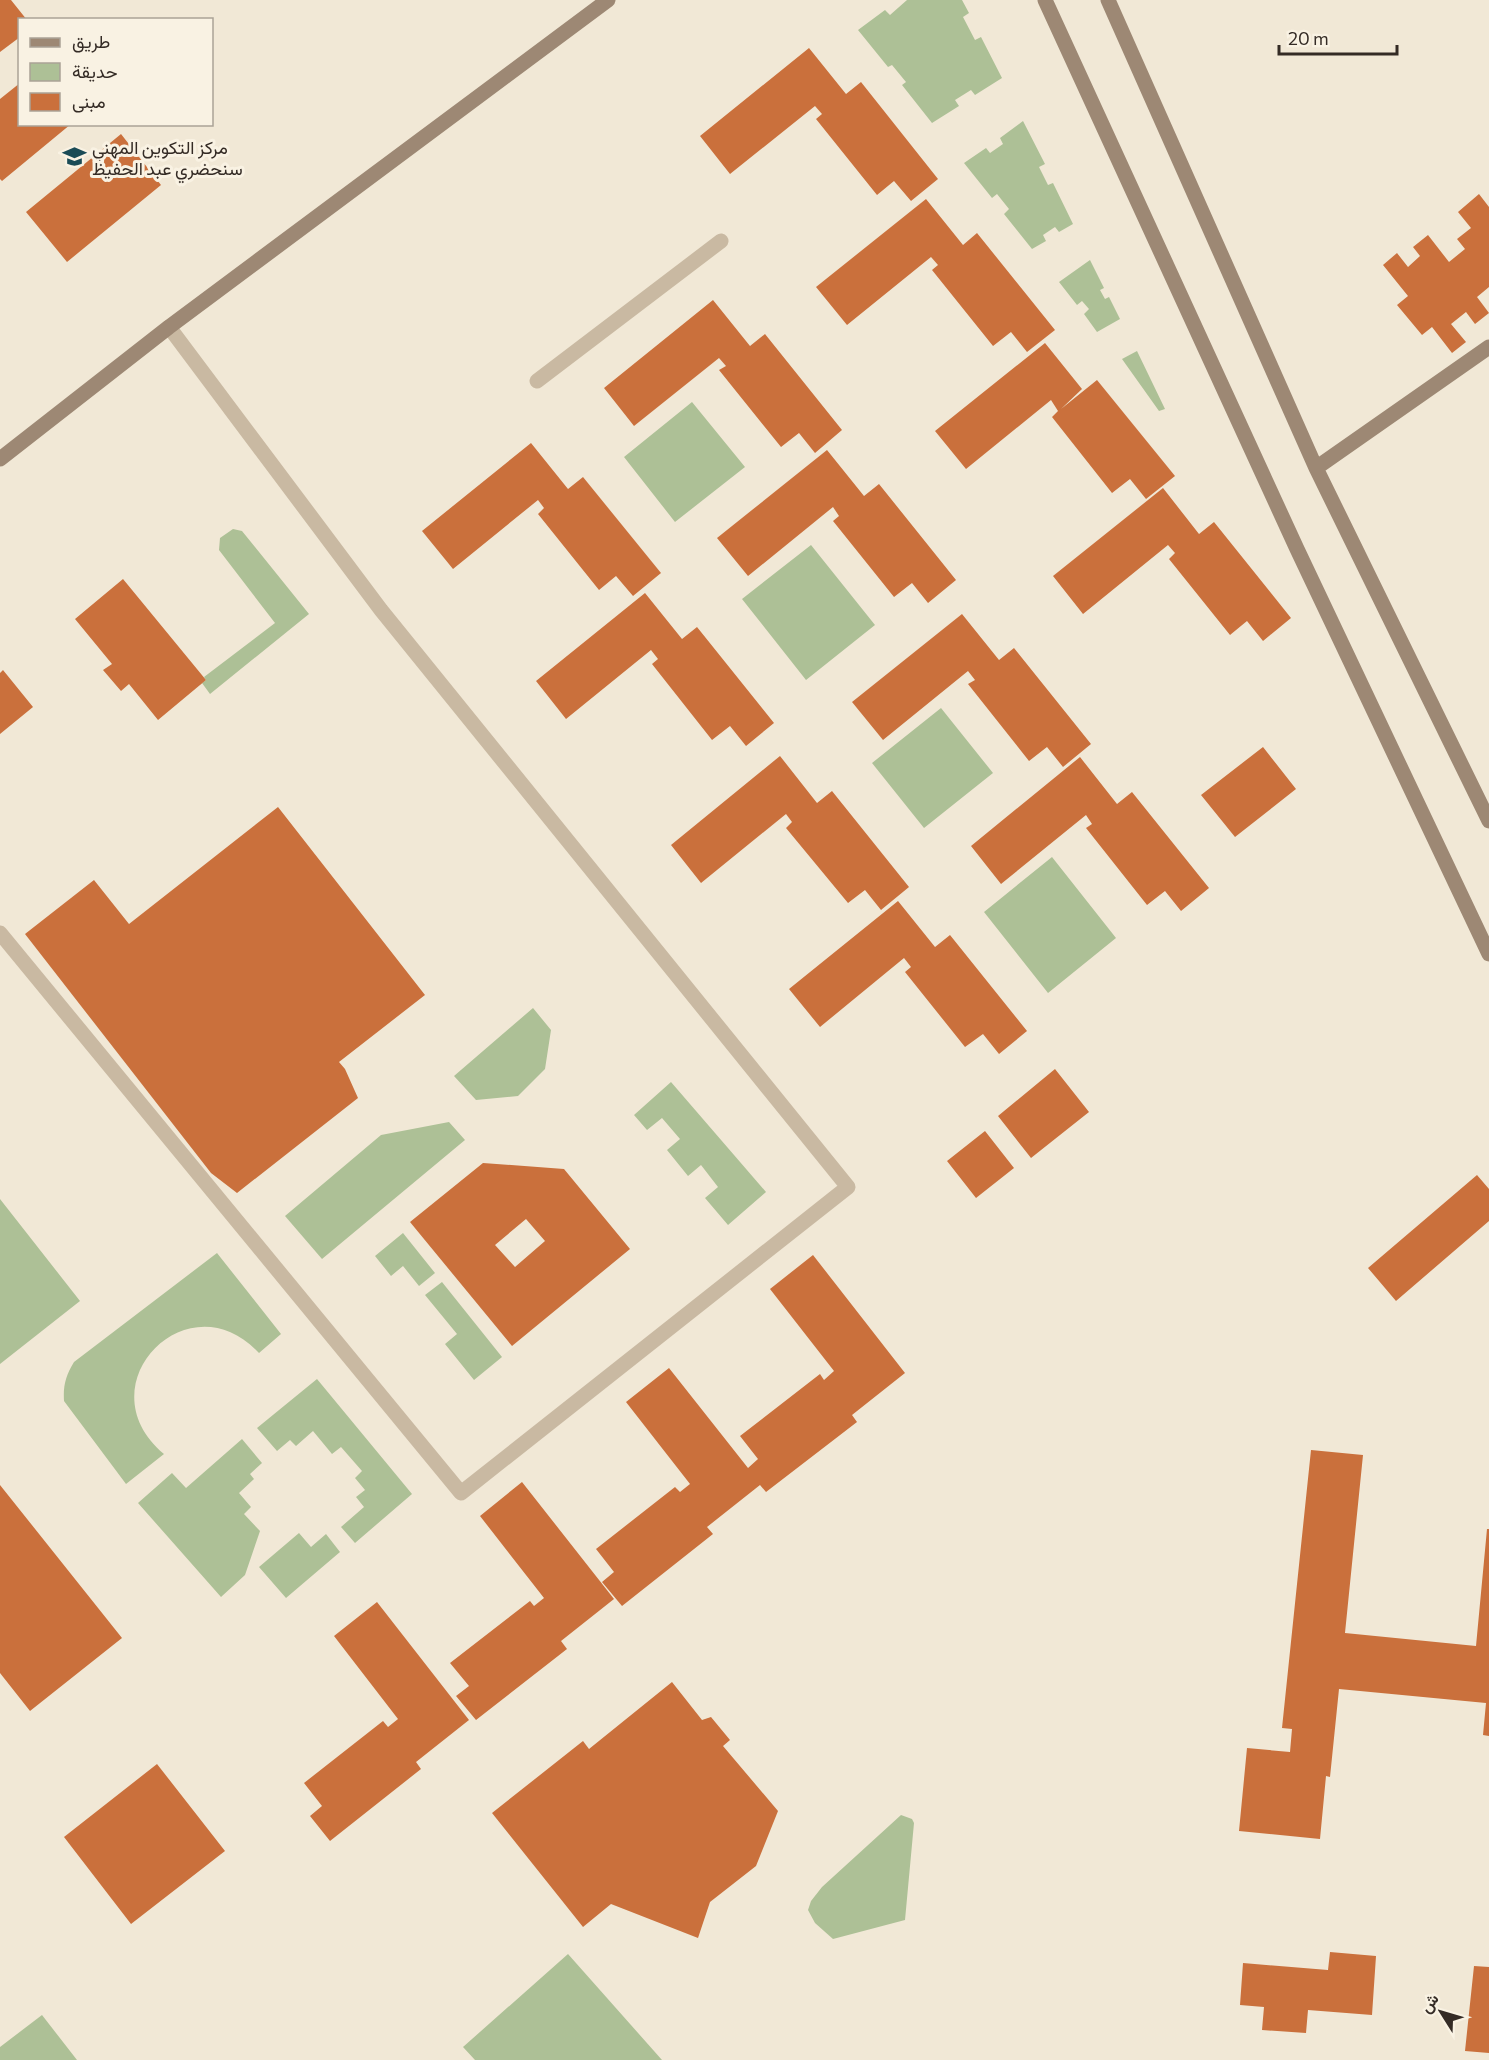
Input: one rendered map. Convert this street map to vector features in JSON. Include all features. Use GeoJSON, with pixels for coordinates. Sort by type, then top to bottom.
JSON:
{"type":"FeatureCollection","features":[{"type":"Feature","properties":{"kind":"main road"},"geometry":{"type":"LineString","coordinates":[[0,459],[169,327],[608,0]]}},
{"type":"Feature","properties":{"kind":"main road"},"geometry":{"type":"LineString","coordinates":[[1045,0],[1297,549],[1489,954]]}},
{"type":"Feature","properties":{"kind":"main road"},"geometry":{"type":"LineString","coordinates":[[1108,0],[1316,468],[1489,821]]}},
{"type":"Feature","properties":{"kind":"main road"},"geometry":{"type":"LineString","coordinates":[[1316,468],[1489,347]]}},
{"type":"Feature","properties":{"kind":"lane"},"geometry":{"type":"LineString","coordinates":[[537,381],[721,241]]}},
{"type":"Feature","properties":{"kind":"lane"},"geometry":{"type":"LineString","coordinates":[[0,933],[461,1492],[848,1187],[381,610],[169,327]]}},
{"type":"Feature","properties":{"kind":"green space"},"geometry":{"type":"Polygon","coordinates":[[[907,0],[962,0],[969,13],[963,17],[975,40],[981,37],[1002,78],[975,95],[971,90],[955,100],[959,106],[932,123],[902,85],[906,82],[892,65],[888,67],[858,30],[885,10],[890,15],[907,0]]]}},
{"type":"Feature","properties":{"kind":"green space"},"geometry":{"type":"Polygon","coordinates":[[[1023,121],[1045,164],[1039,167],[1048,185],[1053,183],[1073,224],[1059,232],[1055,227],[1043,235],[1046,241],[1032,249],[1004,214],[1009,209],[997,194],[992,198],[964,163],[986,148],[990,153],[1003,144],[1000,138],[1023,121]]]}},
{"type":"Feature","properties":{"kind":"green space"},"geometry":{"type":"Polygon","coordinates":[[[1090,260],[1104,288],[1100,290],[1105,299],[1109,297],[1120,319],[1097,332],[1084,314],[1089,309],[1082,301],[1077,305],[1059,282],[1090,260]]]}},
{"type":"Feature","properties":{"kind":"green space"},"geometry":{"type":"Polygon","coordinates":[[[1137,351],[1165,409],[1159,411],[1122,359],[1137,351]]]}},
{"type":"Feature","properties":{"kind":"green space"},"geometry":{"type":"Polygon","coordinates":[[[692,402],[745,467],[675,522],[624,457],[692,402]]]}},
{"type":"Feature","properties":{"kind":"green space"},"geometry":{"type":"Polygon","coordinates":[[[233,529],[242,531],[309,614],[210,694],[202,683],[206,680],[204,677],[275,623],[219,550],[220,538],[233,529]]]}},
{"type":"Feature","properties":{"kind":"green space"},"geometry":{"type":"Polygon","coordinates":[[[811,545],[875,625],[806,680],[742,599],[811,545]]]}},
{"type":"Feature","properties":{"kind":"green space"},"geometry":{"type":"Polygon","coordinates":[[[941,708],[993,773],[924,828],[872,763],[941,708]]]}},
{"type":"Feature","properties":{"kind":"green space"},"geometry":{"type":"Polygon","coordinates":[[[1052,857],[1116,938],[1048,993],[984,912],[1052,857]]]}},
{"type":"Feature","properties":{"kind":"green space"},"geometry":{"type":"Polygon","coordinates":[[[533,1008],[551,1030],[545,1069],[518,1096],[476,1100],[454,1076],[533,1008]]]}},
{"type":"Feature","properties":{"kind":"green space"},"geometry":{"type":"Polygon","coordinates":[[[671,1082],[766,1192],[728,1225],[705,1198],[718,1187],[701,1165],[688,1176],[667,1150],[680,1139],[662,1118],[647,1130],[634,1115],[671,1082]]]}},
{"type":"Feature","properties":{"kind":"green space"},"geometry":{"type":"Polygon","coordinates":[[[449,1122],[465,1140],[322,1259],[285,1216],[381,1135],[449,1122]]]}},
{"type":"Feature","properties":{"kind":"green space"},"geometry":{"type":"Polygon","coordinates":[[[0,1199],[80,1301],[0,1364],[0,1199]]]}},
{"type":"Feature","properties":{"kind":"green space"},"geometry":{"type":"Polygon","coordinates":[[[403,1233],[435,1273],[419,1286],[403,1266],[391,1276],[375,1256],[403,1233]]]}},
{"type":"Feature","properties":{"kind":"green space"},"geometry":{"type":"Polygon","coordinates":[[[217,1253],[281,1334],[259,1353],[231,1332],[203,1327],[176,1333],[154,1349],[139,1372],[134,1399],[142,1427],[164,1454],[126,1484],[64,1401],[67,1376],[74,1362],[217,1253]]]}},
{"type":"Feature","properties":{"kind":"green space"},"geometry":{"type":"Polygon","coordinates":[[[442,1282],[502,1357],[474,1380],[445,1344],[457,1334],[425,1295],[442,1282]]]}},
{"type":"Feature","properties":{"kind":"green space"},"geometry":{"type":"Polygon","coordinates":[[[317,1379],[412,1494],[355,1543],[341,1527],[364,1507],[356,1497],[365,1490],[355,1478],[362,1471],[341,1447],[332,1454],[313,1431],[296,1446],[290,1440],[277,1451],[257,1428],[317,1379]]]}},
{"type":"Feature","properties":{"kind":"green space"},"geometry":{"type":"Polygon","coordinates":[[[242,1439],[262,1463],[250,1474],[254,1479],[239,1493],[251,1507],[244,1514],[260,1531],[245,1575],[221,1597],[138,1503],[172,1473],[186,1488],[242,1439]]]}},
{"type":"Feature","properties":{"kind":"green space"},"geometry":{"type":"Polygon","coordinates":[[[299,1533],[311,1547],[326,1534],[340,1552],[286,1598],[259,1567],[299,1533]]]}},
{"type":"Feature","properties":{"kind":"green space"},"geometry":{"type":"Polygon","coordinates":[[[901,1815],[912,1819],[914,1823],[905,1920],[833,1939],[815,1923],[808,1910],[811,1901],[822,1887],[901,1815]]]}},
{"type":"Feature","properties":{"kind":"green space"},"geometry":{"type":"Polygon","coordinates":[[[568,1954],[662,2060],[475,2060],[463,2047],[568,1954]]]}},
{"type":"Feature","properties":{"kind":"green space"},"geometry":{"type":"Polygon","coordinates":[[[42,2015],[77,2060],[0,2060],[0,2047],[42,2015]]]}},
{"type":"Feature","properties":{"kind":"building"},"geometry":{"type":"Polygon","coordinates":[[[0,0],[11,0],[25,18],[18,18],[18,38],[0,52],[0,0]]]}},
{"type":"Feature","properties":{"kind":"building"},"geometry":{"type":"Polygon","coordinates":[[[809,48],[846,94],[861,82],[938,179],[911,201],[894,181],[877,195],[816,119],[822,114],[815,106],[730,174],[700,136],[809,48]]]}},
{"type":"Feature","properties":{"kind":"building"},"geometry":{"type":"Polygon","coordinates":[[[18,85],[18,126],[69,126],[2,181],[0,179],[0,99],[18,85]]]}},
{"type":"Feature","properties":{"kind":"building"},"geometry":{"type":"Polygon","coordinates":[[[121,134],[161,185],[67,262],[26,212],[121,134]]]}},
{"type":"Feature","properties":{"kind":"building"},"geometry":{"type":"Polygon","coordinates":[[[1479,194],[1489,207],[1489,287],[1477,297],[1489,313],[1475,324],[1466,312],[1451,324],[1466,342],[1452,353],[1432,327],[1422,335],[1397,305],[1408,296],[1383,265],[1397,253],[1408,267],[1420,256],[1413,247],[1428,235],[1449,262],[1465,249],[1457,239],[1471,228],[1458,212],[1479,194]]]}},
{"type":"Feature","properties":{"kind":"building"},"geometry":{"type":"Polygon","coordinates":[[[926,199],[963,245],[977,233],[1055,330],[1027,352],[1011,332],[993,346],[932,270],[938,265],[931,257],[847,325],[816,287],[926,199]]]}},
{"type":"Feature","properties":{"kind":"building"},"geometry":{"type":"Polygon","coordinates":[[[713,300],[750,346],[765,334],[842,430],[815,453],[799,433],[781,447],[719,370],[726,366],[719,358],[634,426],[604,388],[713,300]]]}},
{"type":"Feature","properties":{"kind":"building"},"geometry":{"type":"Polygon","coordinates":[[[1045,343],[1082,389],[1061,409],[1097,380],[1175,476],[1146,499],[1130,479],[1112,493],[1052,417],[1058,411],[1051,400],[966,469],[935,431],[1045,343]]]}},
{"type":"Feature","properties":{"kind":"building"},"geometry":{"type":"Polygon","coordinates":[[[531,443],[568,489],[583,477],[661,573],[633,596],[616,576],[599,590],[538,514],[544,508],[538,500],[453,569],[422,531],[531,443]]]}},
{"type":"Feature","properties":{"kind":"building"},"geometry":{"type":"Polygon","coordinates":[[[827,450],[864,496],[879,484],[956,580],[928,603],[912,583],[894,597],[833,521],[839,516],[833,507],[748,576],[717,538],[827,450]]]}},
{"type":"Feature","properties":{"kind":"building"},"geometry":{"type":"Polygon","coordinates":[[[1163,488],[1199,534],[1214,522],[1291,618],[1263,641],[1247,621],[1230,635],[1169,559],[1175,553],[1168,545],[1083,614],[1053,576],[1163,488]]]}},
{"type":"Feature","properties":{"kind":"building"},"geometry":{"type":"Polygon","coordinates":[[[123,579],[206,680],[158,720],[129,684],[121,691],[103,670],[112,664],[75,619],[123,579]]]}},
{"type":"Feature","properties":{"kind":"building"},"geometry":{"type":"Polygon","coordinates":[[[645,593],[682,639],[697,627],[774,723],[746,746],[730,726],[712,740],[652,664],[658,659],[651,650],[566,719],[536,681],[645,593]]]}},
{"type":"Feature","properties":{"kind":"building"},"geometry":{"type":"Polygon","coordinates":[[[962,614],[999,660],[1014,648],[1091,744],[1063,767],[1047,747],[1029,761],[968,684],[975,680],[968,671],[883,740],[852,702],[962,614]]]}},
{"type":"Feature","properties":{"kind":"building"},"geometry":{"type":"Polygon","coordinates":[[[3,670],[33,707],[0,734],[0,673],[3,670]]]}},
{"type":"Feature","properties":{"kind":"building"},"geometry":{"type":"Polygon","coordinates":[[[1263,747],[1296,789],[1235,837],[1201,795],[1263,747]]]}},
{"type":"Feature","properties":{"kind":"building"},"geometry":{"type":"Polygon","coordinates":[[[780,756],[817,803],[832,791],[909,887],[881,910],[865,890],[848,903],[786,828],[792,822],[786,814],[701,883],[671,845],[780,756]]]}},
{"type":"Feature","properties":{"kind":"building"},"geometry":{"type":"Polygon","coordinates":[[[1080,757],[1117,804],[1132,792],[1209,888],[1181,911],[1165,891],[1147,905],[1086,828],[1092,824],[1086,815],[1001,884],[971,846],[1080,757]]]}},
{"type":"Feature","properties":{"kind":"building"},"geometry":{"type":"Polygon","coordinates":[[[278,807],[425,995],[339,1062],[345,1069],[358,1098],[237,1193],[211,1173],[25,934],[94,880],[129,924],[278,807]]]}},
{"type":"Feature","properties":{"kind":"building"},"geometry":{"type":"Polygon","coordinates":[[[898,901],[935,947],[950,935],[1027,1031],[999,1054],[983,1034],[965,1047],[905,972],[911,967],[904,958],[820,1027],[789,989],[898,901]]]}},
{"type":"Feature","properties":{"kind":"building"},"geometry":{"type":"Polygon","coordinates":[[[1055,1069],[1089,1112],[1031,1158],[998,1116],[1055,1069]]]}},
{"type":"Feature","properties":{"kind":"building"},"geometry":{"type":"Polygon","coordinates":[[[985,1131],[1014,1168],[976,1198],[947,1161],[985,1131]]]}},
{"type":"Feature","properties":{"kind":"building"},"geometry":{"type":"Polygon","coordinates":[[[483,1163],[564,1169],[630,1249],[512,1346],[410,1222],[483,1163]],[[526,1219],[495,1245],[515,1267],[545,1241],[526,1219]]]}},
{"type":"Feature","properties":{"kind":"building"},"geometry":{"type":"Polygon","coordinates":[[[1477,1175],[1489,1189],[1489,1221],[1396,1301],[1368,1268],[1477,1175]]]}},
{"type":"Feature","properties":{"kind":"building"},"geometry":{"type":"Polygon","coordinates":[[[813,1255],[905,1373],[852,1415],[857,1422],[766,1492],[760,1485],[707,1527],[713,1534],[622,1606],[602,1582],[614,1572],[596,1549],[675,1487],[680,1492],[690,1484],[626,1402],[669,1368],[748,1468],[758,1459],[740,1436],[820,1374],[824,1380],[834,1371],[770,1289],[813,1255]]]}},
{"type":"Feature","properties":{"kind":"building"},"geometry":{"type":"Polygon","coordinates":[[[1311,1450],[1363,1455],[1345,1633],[1476,1646],[1487,1529],[1489,1529],[1489,1736],[1483,1735],[1486,1703],[1339,1689],[1330,1777],[1326,1776],[1320,1839],[1239,1831],[1247,1748],[1290,1752],[1292,1729],[1282,1728],[1311,1450]]]}},
{"type":"Feature","properties":{"kind":"building"},"geometry":{"type":"Polygon","coordinates":[[[522,1482],[614,1599],[561,1641],[567,1649],[476,1720],[456,1696],[469,1686],[450,1663],[530,1601],[534,1606],[544,1598],[480,1516],[522,1482]]]}},
{"type":"Feature","properties":{"kind":"building"},"geometry":{"type":"Polygon","coordinates":[[[0,1485],[122,1638],[30,1711],[0,1673],[0,1485]]]}},
{"type":"Feature","properties":{"kind":"building"},"geometry":{"type":"Polygon","coordinates":[[[377,1602],[469,1720],[416,1762],[421,1769],[330,1841],[310,1816],[322,1806],[304,1783],[383,1721],[388,1727],[398,1719],[334,1636],[377,1602]]]}},
{"type":"Feature","properties":{"kind":"building"},"geometry":{"type":"Polygon","coordinates":[[[672,1682],[702,1720],[711,1717],[730,1740],[723,1746],[778,1811],[756,1866],[710,1902],[698,1938],[611,1904],[583,1927],[492,1813],[583,1741],[589,1749],[672,1682]]]}},
{"type":"Feature","properties":{"kind":"building"},"geometry":{"type":"Polygon","coordinates":[[[157,1764],[225,1851],[131,1924],[64,1837],[157,1764]]]}},
{"type":"Feature","properties":{"kind":"building"},"geometry":{"type":"Polygon","coordinates":[[[1330,1952],[1376,1956],[1372,2015],[1308,2010],[1306,2033],[1262,2030],[1264,2007],[1240,2005],[1243,1963],[1328,1970],[1330,1952]]]}},
{"type":"Feature","properties":{"kind":"building"},"geometry":{"type":"Polygon","coordinates":[[[1474,1966],[1489,1967],[1489,2053],[1465,2051],[1474,1966]]]}},
{"type":"Feature","properties":{"kind":"place","name":"مركز التكوين المهني سنحضري عبد الحفيظ"},"geometry":{"type":"Point","coordinates":[74,157]}}]}
